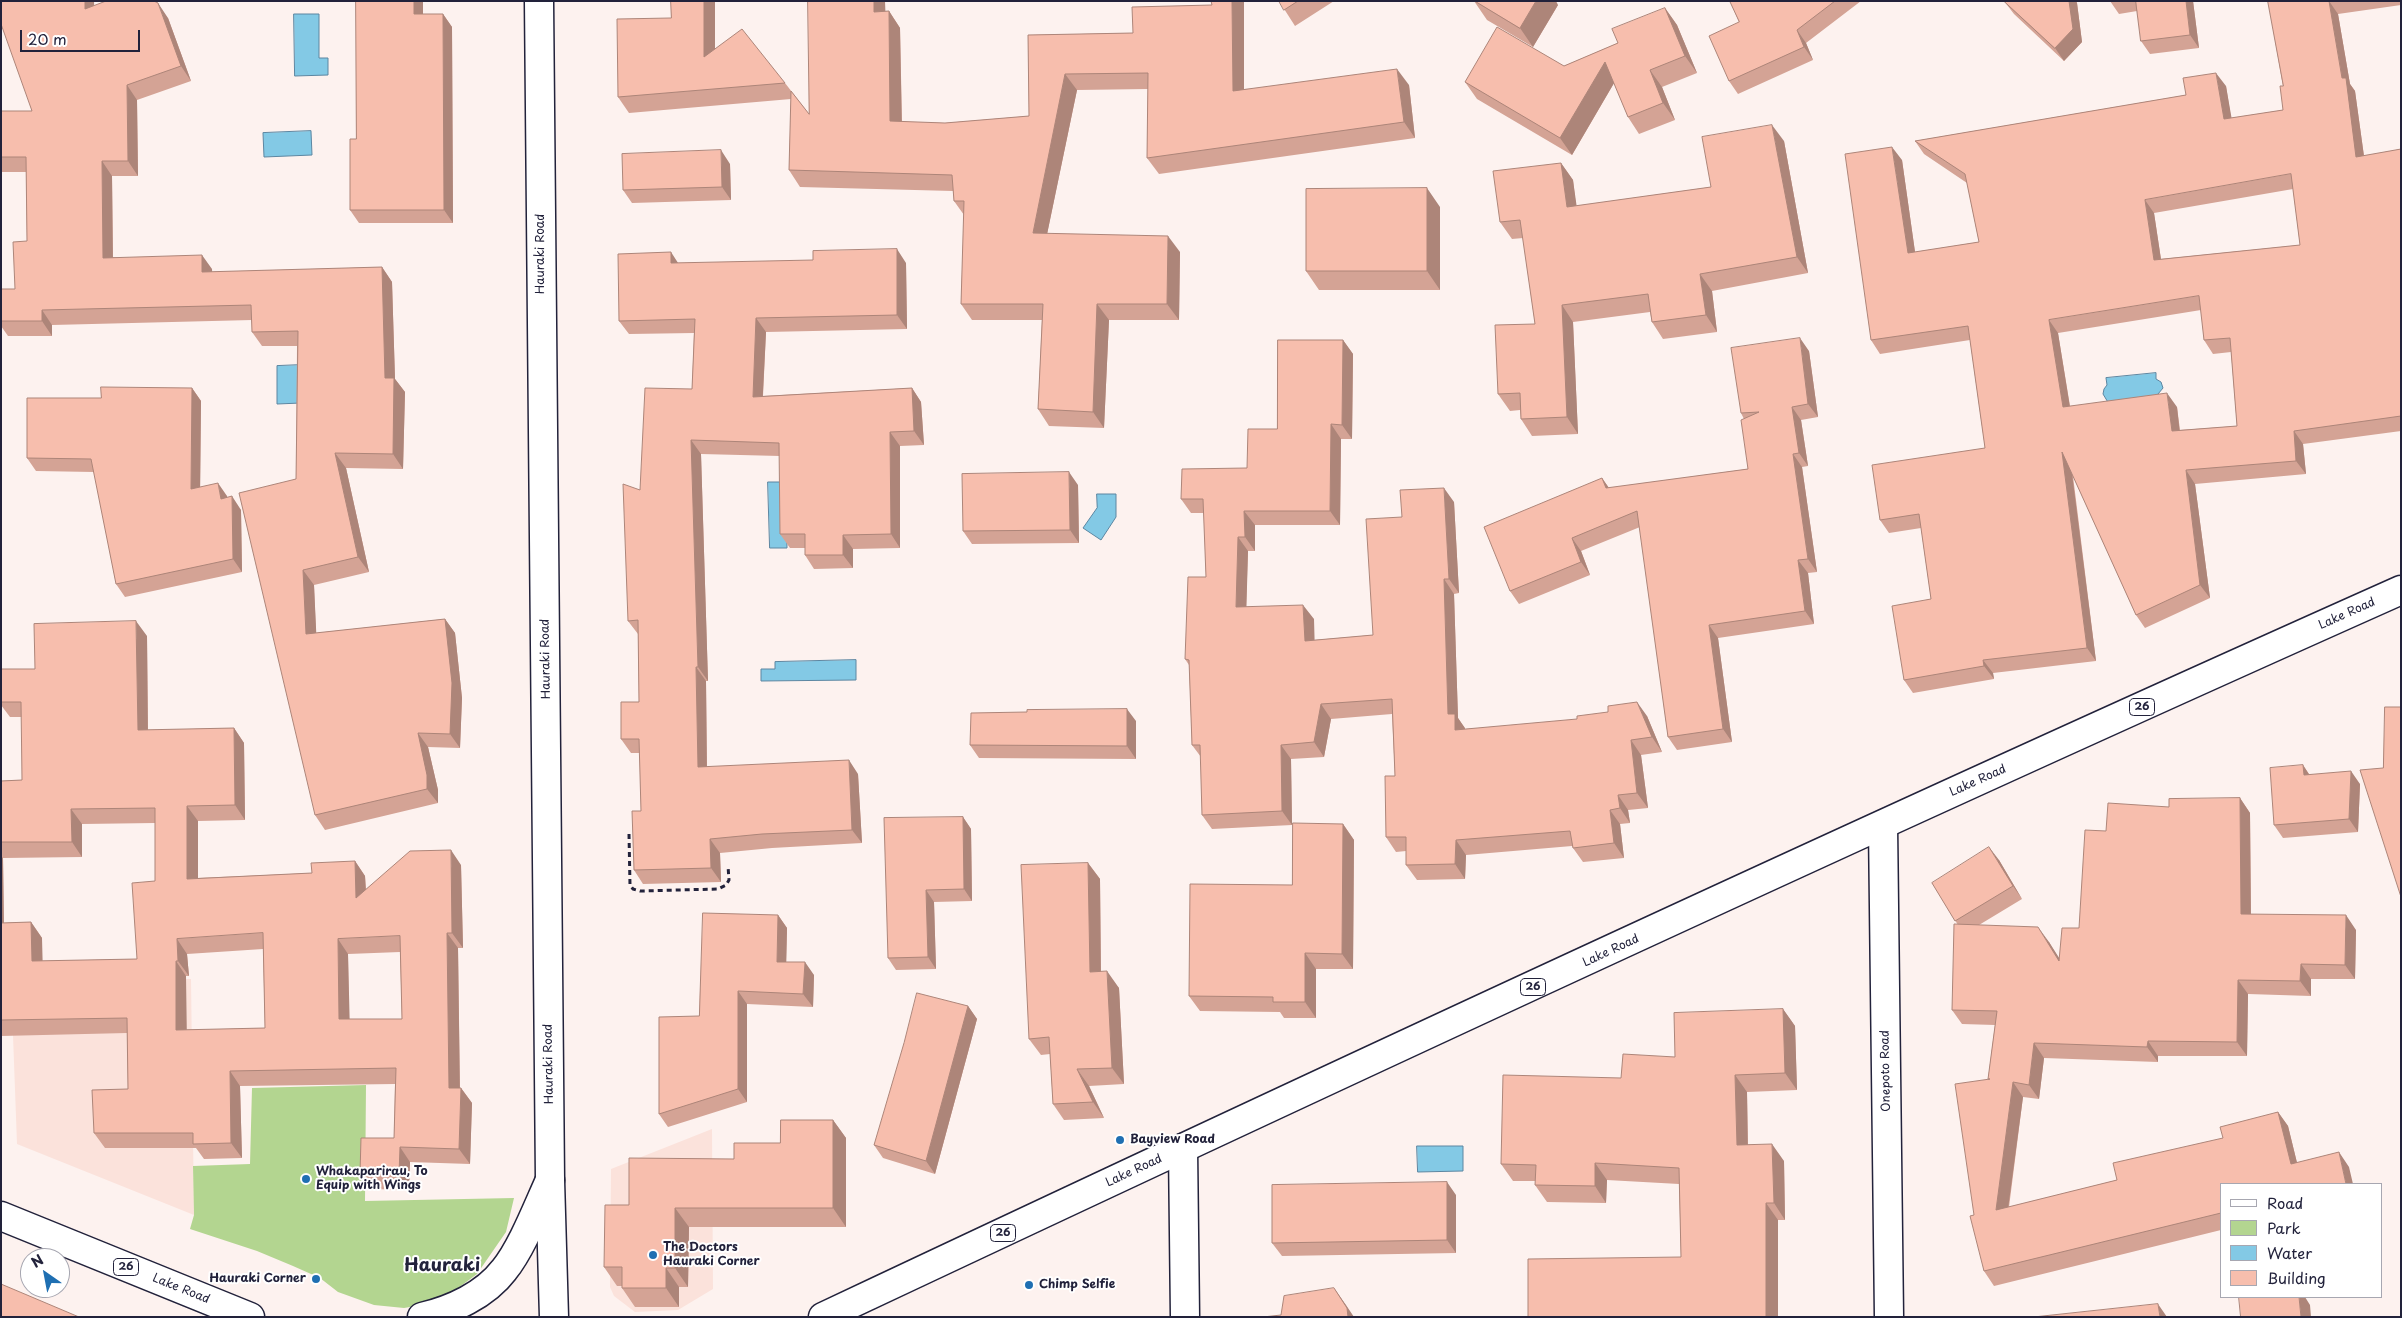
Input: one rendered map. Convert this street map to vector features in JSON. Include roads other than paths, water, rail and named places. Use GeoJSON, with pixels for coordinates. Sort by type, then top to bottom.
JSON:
{"type":"FeatureCollection","features":[{"type":"Feature","properties":{"kind":"main road","name":"Hauraki Road"},"geometry":{"type":"LineString","coordinates":[[539,1],[550,1180],[554,1317]]}},
{"type":"Feature","properties":{"kind":"main road","name":"Lake Road"},"geometry":{"type":"LineString","coordinates":[[823,1317],[1183,1148],[1883,825],[2401,590]]}},
{"type":"Feature","properties":{"kind":"main road","name":"Onepoto Road"},"geometry":{"type":"LineString","coordinates":[[1883,825],[1889,1317]]}},
{"type":"Feature","properties":{"kind":"main road"},"geometry":{"type":"LineString","coordinates":[[1183,1148],[1185,1317]]}},
{"type":"Feature","properties":{"kind":"main road"},"geometry":{"type":"LineString","coordinates":[[422,1317],[445,1312],[471,1298],[505,1270],[550,1180]]}},
{"type":"Feature","properties":{"kind":"main road","name":"Lake Road"},"geometry":{"type":"LineString","coordinates":[[1,1216],[250,1317]]}},
{"type":"Feature","properties":{"kind":"water"},"geometry":{"type":"Polygon","coordinates":[[[294,14],[319,14],[319,58],[328,58],[328,75],[295,76],[294,14]]]}},
{"type":"Feature","properties":{"kind":"water"},"geometry":{"type":"Polygon","coordinates":[[[311,131],[312,155],[264,157],[263,133],[311,131]]]}},
{"type":"Feature","properties":{"kind":"water"},"geometry":{"type":"Polygon","coordinates":[[[301,365],[301,403],[277,404],[277,366],[301,365]]]}},
{"type":"Feature","properties":{"kind":"water"},"geometry":{"type":"Polygon","coordinates":[[[2156,373],[2156,379],[2161,382],[2163,388],[2158,394],[2159,399],[2109,404],[2103,394],[2107,385],[2106,378],[2156,373]]]}},
{"type":"Feature","properties":{"kind":"water"},"geometry":{"type":"Polygon","coordinates":[[[768,482],[786,482],[787,548],[770,548],[768,482]]]}},
{"type":"Feature","properties":{"kind":"water"},"geometry":{"type":"Polygon","coordinates":[[[1097,494],[1116,494],[1116,517],[1101,540],[1083,528],[1097,508],[1097,494]]]}},
{"type":"Feature","properties":{"kind":"water"},"geometry":{"type":"Polygon","coordinates":[[[856,660],[856,680],[761,681],[761,669],[775,669],[775,662],[856,660]]]}},
{"type":"Feature","properties":{"kind":"water"},"geometry":{"type":"Polygon","coordinates":[[[1417,1146],[1463,1146],[1463,1171],[1418,1172],[1417,1146]]]}},
{"type":"Feature","properties":{"kind":"place","name":"Bayview Road"},"geometry":{"type":"Point","coordinates":[1120,1140]}},
{"type":"Feature","properties":{"kind":"place","name":"Whakaparirau, To Equip with Wings"},"geometry":{"type":"Point","coordinates":[306,1179]}},
{"type":"Feature","properties":{"kind":"place","name":"The Doctors Hauraki Corner"},"geometry":{"type":"Point","coordinates":[653,1255]}},
{"type":"Feature","properties":{"kind":"place","name":"Hauraki Corner"},"geometry":{"type":"Point","coordinates":[316,1279]}},
{"type":"Feature","properties":{"kind":"place","name":"Chimp Selfie"},"geometry":{"type":"Point","coordinates":[1029,1285]}},
{"type":"Feature","properties":{"kind":"district","name":"Hauraki"},"geometry":{"type":"Point","coordinates":[442,1266]}}]}
